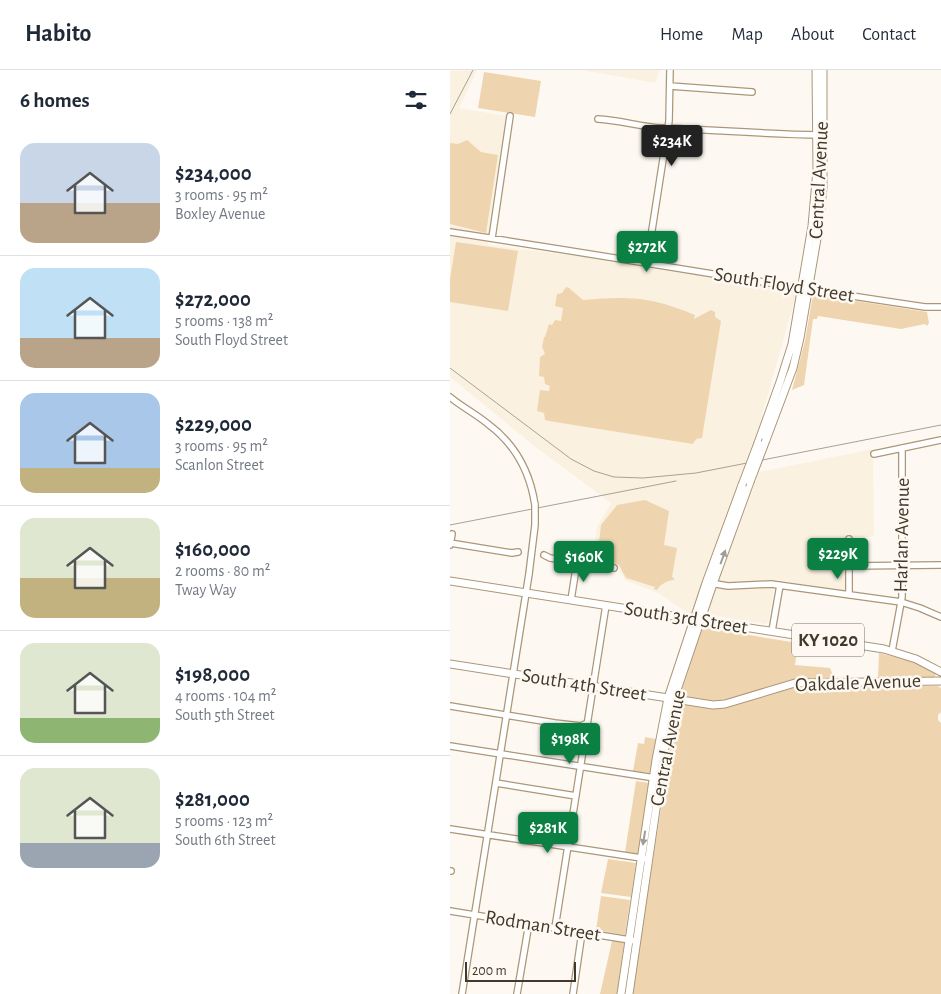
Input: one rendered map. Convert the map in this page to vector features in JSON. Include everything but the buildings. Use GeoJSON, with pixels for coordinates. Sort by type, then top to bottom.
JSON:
{"type":"FeatureCollection","features":[{"type":"Feature","properties":{"kind":"main road","name":"Central Avenue"},"geometry":{"type":"LineString","coordinates":[[621,994],[632,940],[671,699],[742,485],[786,364],[805,289],[822,208],[816,70]]}},
{"type":"Feature","properties":{"kind":"main road","name":"Central Avenue"},"geometry":{"type":"LineString","coordinates":[[820,135],[823,70]]}},
{"type":"Feature","properties":{"kind":"main road","name":"Central Avenue"},"geometry":{"type":"LineString","coordinates":[[709,583],[793,368],[800,338],[805,289]]}},
{"type":"Feature","properties":{"kind":"main road","name":"South 3rd Street"},"geometry":{"type":"LineString","coordinates":[[450,581],[892,651]]}},
{"type":"Feature","properties":{"kind":"main road","name":"KY 1020"},"geometry":{"type":"LineString","coordinates":[[892,651],[916,659],[941,672]]}},
{"type":"Feature","properties":{"kind":"main road","name":"South 4th Street"},"geometry":{"type":"LineString","coordinates":[[450,664],[718,705]]}},
{"type":"Feature","properties":{"kind":"main road","name":"Oakdale Avenue"},"geometry":{"type":"LineString","coordinates":[[718,705],[801,682],[941,682]]}},
{"type":"Feature","properties":{"kind":"main road","name":"Central Avenue"},"geometry":{"type":"LineString","coordinates":[[628,994],[632,940]]}},
{"type":"Feature","properties":{"kind":"street"},"geometry":{"type":"LineString","coordinates":[[647,262],[668,128],[670,70]]}},
{"type":"Feature","properties":{"kind":"street"},"geometry":{"type":"LineString","coordinates":[[670,86],[752,92]]}},
{"type":"Feature","properties":{"kind":"street"},"geometry":{"type":"LineString","coordinates":[[492,238],[510,116]]}},
{"type":"Feature","properties":{"kind":"street"},"geometry":{"type":"LineString","coordinates":[[598,119],[668,128],[820,135]]}},
{"type":"Feature","properties":{"kind":"street","name":"South Floyd Street"},"geometry":{"type":"LineString","coordinates":[[450,232],[647,262],[805,289],[926,307],[941,307]]}},
{"type":"Feature","properties":{"kind":"street"},"geometry":{"type":"LineString","coordinates":[[450,397],[488,424],[515,450],[523,463],[530,481],[536,519],[529,574],[462,994]]}},
{"type":"Feature","properties":{"kind":"street"},"geometry":{"type":"LineString","coordinates":[[874,454],[941,440]]}},
{"type":"Feature","properties":{"kind":"street","name":"Harlan Avenue"},"geometry":{"type":"LineString","coordinates":[[892,651],[902,597],[902,448]]}},
{"type":"Feature","properties":{"kind":"street"},"geometry":{"type":"LineString","coordinates":[[452,534],[450,544],[512,553],[518,552]]}},
{"type":"Feature","properties":{"kind":"street"},"geometry":{"type":"LineString","coordinates":[[849,539],[849,595]]}},
{"type":"Feature","properties":{"kind":"street"},"geometry":{"type":"LineString","coordinates":[[544,555],[550,558],[614,568]]}},
{"type":"Feature","properties":{"kind":"street"},"geometry":{"type":"LineString","coordinates":[[571,600],[577,562]]}},
{"type":"Feature","properties":{"kind":"street"},"geometry":{"type":"LineString","coordinates":[[849,566],[941,565]]}},
{"type":"Feature","properties":{"kind":"street"},"geometry":{"type":"LineString","coordinates":[[709,583],[728,586],[757,583],[780,584],[901,602],[941,617]]}},
{"type":"Feature","properties":{"kind":"street"},"geometry":{"type":"LineString","coordinates":[[772,631],[780,584]]}},
{"type":"Feature","properties":{"kind":"street"},"geometry":{"type":"LineString","coordinates":[[556,928],[606,605]]}},
{"type":"Feature","properties":{"kind":"street"},"geometry":{"type":"LineString","coordinates":[[450,706],[582,726],[588,723]]}},
{"type":"Feature","properties":{"kind":"street"},"geometry":{"type":"LineString","coordinates":[[450,746],[657,778]]}},
{"type":"Feature","properties":{"kind":"street"},"geometry":{"type":"LineString","coordinates":[[496,783],[576,796]]}},
{"type":"Feature","properties":{"kind":"street"},"geometry":{"type":"LineString","coordinates":[[450,828],[645,859]]}},
{"type":"Feature","properties":{"kind":"street","name":"Rodman Street"},"geometry":{"type":"LineString","coordinates":[[450,911],[632,940]]}},
{"type":"Feature","properties":{"kind":"street"},"geometry":{"type":"LineString","coordinates":[[518,994],[528,923]]}},
{"type":"Feature","properties":{"kind":"street"},"geometry":{"type":"LineString","coordinates":[[573,994],[582,932]]}},
{"type":"Feature","properties":{"kind":"shaded area"},"geometry":{"type":"Polygon","coordinates":[[[477,70],[459,108],[507,116],[488,245],[576,256],[797,292],[755,440],[692,616],[660,594],[625,580],[616,565],[600,558],[594,550],[597,527],[611,503],[538,449],[450,377],[450,71],[477,70]]]}},
{"type":"Feature","properties":{"kind":"shaded area"},"geometry":{"type":"Polygon","coordinates":[[[582,70],[660,70],[655,83],[582,70]]]}},
{"type":"Feature","properties":{"kind":"shaded area"},"geometry":{"type":"Polygon","coordinates":[[[484,72],[541,81],[535,117],[478,108],[484,72]]]}},
{"type":"Feature","properties":{"kind":"shaded area"},"geometry":{"type":"Polygon","coordinates":[[[467,140],[481,152],[498,155],[486,233],[450,224],[450,143],[458,144],[467,140]]]}},
{"type":"Feature","properties":{"kind":"shaded area"},"geometry":{"type":"Polygon","coordinates":[[[456,242],[518,251],[508,311],[450,302],[450,279],[456,242]]]}},
{"type":"Feature","properties":{"kind":"shaded area"},"geometry":{"type":"Polygon","coordinates":[[[566,287],[583,300],[627,298],[653,301],[695,315],[694,319],[711,310],[715,312],[715,317],[721,321],[702,438],[696,439],[693,444],[545,420],[544,413],[537,411],[540,390],[549,391],[550,386],[545,384],[544,377],[539,376],[540,357],[545,354],[542,347],[549,324],[552,325],[555,320],[561,321],[563,308],[555,306],[557,294],[562,293],[566,287]]]}},
{"type":"Feature","properties":{"kind":"shaded area"},"geometry":{"type":"Polygon","coordinates":[[[818,295],[927,312],[929,323],[927,326],[925,324],[901,329],[818,316],[817,319],[813,319],[804,385],[792,390],[805,341],[812,300],[814,296],[818,295]]]}},
{"type":"Feature","properties":{"kind":"shaded area"},"geometry":{"type":"Polygon","coordinates":[[[873,449],[874,535],[871,537],[847,537],[846,591],[777,580],[769,620],[766,624],[710,615],[709,608],[759,472],[873,449]]]}},
{"type":"Feature","properties":{"kind":"shaded area"},"geometry":{"type":"Polygon","coordinates":[[[645,500],[669,511],[664,545],[677,548],[672,577],[674,580],[664,583],[657,590],[654,589],[655,587],[626,578],[619,565],[601,558],[598,551],[601,525],[617,505],[645,500]]]}},
{"type":"Feature","properties":{"kind":"shaded area"},"geometry":{"type":"Polygon","coordinates":[[[706,628],[798,643],[795,665],[830,668],[832,686],[938,686],[941,688],[941,712],[938,715],[938,720],[941,723],[941,994],[633,994],[674,727],[682,690],[702,630],[706,628]]]}},
{"type":"Feature","properties":{"kind":"shaded area"},"geometry":{"type":"Polygon","coordinates":[[[879,653],[912,661],[936,673],[935,677],[878,678],[879,653]]]}},
{"type":"Feature","properties":{"kind":"shaded area"},"geometry":{"type":"Polygon","coordinates":[[[645,737],[656,739],[650,773],[633,771],[638,743],[644,744],[645,737]]]}},
{"type":"Feature","properties":{"kind":"shaded area"},"geometry":{"type":"Polygon","coordinates":[[[636,781],[649,783],[638,854],[625,852],[636,781]]]}},
{"type":"Feature","properties":{"kind":"shaded area"},"geometry":{"type":"Polygon","coordinates":[[[608,859],[636,863],[631,897],[601,893],[608,859]]]}},
{"type":"Feature","properties":{"kind":"shaded area"},"geometry":{"type":"Polygon","coordinates":[[[601,896],[630,900],[625,935],[596,930],[601,896]]]}},
{"type":"Feature","properties":{"kind":"shaded area"},"geometry":{"type":"Polygon","coordinates":[[[612,941],[624,943],[617,994],[600,994],[612,941]]]}},
{"type":"Feature","properties":{"kind":"railway"},"geometry":{"type":"LineString","coordinates":[[450,114],[473,70]]}},
{"type":"Feature","properties":{"kind":"railway"},"geometry":{"type":"LineString","coordinates":[[450,368],[571,459],[594,471],[614,477],[643,478],[696,473],[941,425]]}},
{"type":"Feature","properties":{"kind":"railway"},"geometry":{"type":"LineString","coordinates":[[450,525],[676,481]]}}]}
